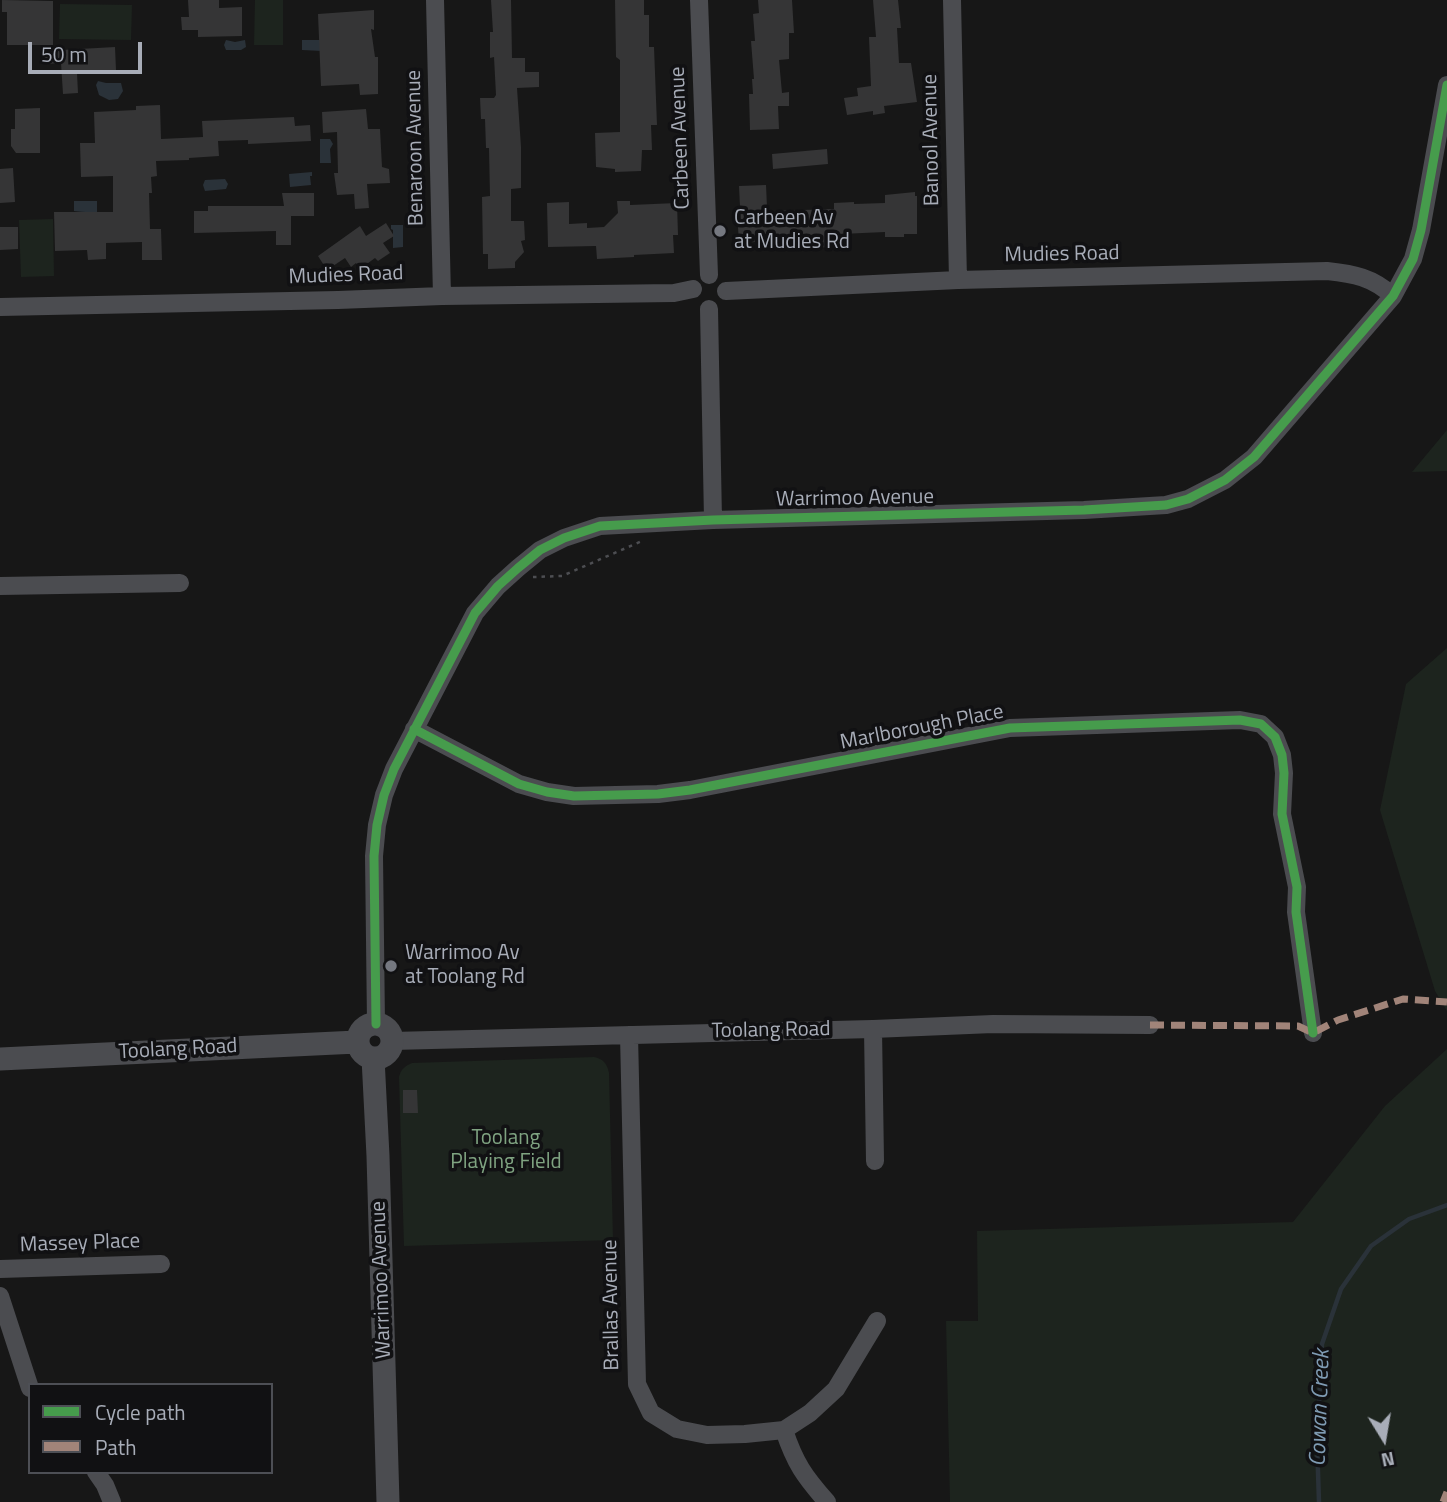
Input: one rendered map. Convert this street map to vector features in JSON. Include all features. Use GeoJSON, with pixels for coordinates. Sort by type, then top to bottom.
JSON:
{"type":"FeatureCollection","features":[{"type":"Feature","properties":{"kind":"street","name":"Benaroon Avenue"},"geometry":{"type":"LineString","coordinates":[[435,0],[442,296]]}},
{"type":"Feature","properties":{"kind":"street","name":"Carbeen Avenue"},"geometry":{"type":"LineString","coordinates":[[699,0],[709,275]]}},
{"type":"Feature","properties":{"kind":"street","name":"Banool Avenue"},"geometry":{"type":"LineString","coordinates":[[952,0],[958,280]]}},
{"type":"Feature","properties":{"kind":"street","name":"Warrimoo Avenue"},"geometry":{"type":"LineString","coordinates":[[384,1032],[374,856],[384,795],[394,769],[475,612],[498,586],[540,550],[564,538],[600,526],[1166,505],[1188,499],[1225,481],[1254,457],[1393,296],[1413,259],[1421,230],[1447,85]]}},
{"type":"Feature","properties":{"kind":"street","name":"Mudies Road"},"geometry":{"type":"LineString","coordinates":[[726,291],[958,280],[1327,271],[1365,277],[1393,296]]}},
{"type":"Feature","properties":{"kind":"street"},"geometry":{"type":"LineString","coordinates":[[714,276],[723,281],[726,296],[720,305],[709,309],[698,305],[693,289],[698,279],[714,276]]}},
{"type":"Feature","properties":{"kind":"street","name":"Mudies Road"},"geometry":{"type":"LineString","coordinates":[[0,307],[674,293],[693,289]]}},
{"type":"Feature","properties":{"kind":"street"},"geometry":{"type":"LineString","coordinates":[[709,309],[713,520]]}},
{"type":"Feature","properties":{"kind":"street"},"geometry":{"type":"LineString","coordinates":[[0,586],[180,583]]}},
{"type":"Feature","properties":{"kind":"street","name":"Marlborough Place"},"geometry":{"type":"LineString","coordinates":[[414,729],[519,784],[573,796],[658,794],[690,790],[1010,729],[1240,720],[1261,724],[1275,737],[1282,755],[1282,814],[1297,887],[1296,912],[1313,1033]]}},
{"type":"Feature","properties":{"kind":"street"},"geometry":{"type":"LineString","coordinates":[[371,1024],[384,1032],[390,1049],[381,1058],[373,1058],[365,1056],[357,1042],[361,1030],[371,1024]]}},
{"type":"Feature","properties":{"kind":"street","name":"Toolang Road"},"geometry":{"type":"LineString","coordinates":[[384,1032],[629,1035],[993,1024],[1150,1025]]}},
{"type":"Feature","properties":{"kind":"street"},"geometry":{"type":"LineString","coordinates":[[873,1029],[875,1161]]}},
{"type":"Feature","properties":{"kind":"street","name":"Brallas Avenue"},"geometry":{"type":"LineString","coordinates":[[629,1035],[637,1384],[651,1413],[677,1429],[707,1435],[784,1430],[810,1413],[836,1389],[877,1321]]}},
{"type":"Feature","properties":{"kind":"street","name":"Toolang Road"},"geometry":{"type":"LineString","coordinates":[[0,1059],[357,1042]]}},
{"type":"Feature","properties":{"kind":"street","name":"Warrimoo Avenue"},"geometry":{"type":"LineString","coordinates":[[373,1058],[388,1502]]}},
{"type":"Feature","properties":{"kind":"street","name":"Massey Place"},"geometry":{"type":"LineString","coordinates":[[0,1269],[161,1264]]}},
{"type":"Feature","properties":{"kind":"street"},"geometry":{"type":"LineString","coordinates":[[0,1296],[28,1383]]}},
{"type":"Feature","properties":{"kind":"street"},"geometry":{"type":"LineString","coordinates":[[784,1430],[803,1475],[827,1502]]}},
{"type":"Feature","properties":{"kind":"street"},"geometry":{"type":"LineString","coordinates":[[97,1474],[113,1502]]}},
{"type":"Feature","properties":{"kind":"path"},"geometry":{"type":"LineString","coordinates":[[526,577],[562,576],[642,541]]}},
{"type":"Feature","properties":{"kind":"green space"},"geometry":{"type":"Polygon","coordinates":[[[255,0],[283,0],[283,45],[254,45],[255,0]]]}},
{"type":"Feature","properties":{"kind":"green space"},"geometry":{"type":"Polygon","coordinates":[[[60,4],[132,5],[131,40],[59,39],[60,4]]]}},
{"type":"Feature","properties":{"kind":"green space"},"geometry":{"type":"Polygon","coordinates":[[[53,219],[54,276],[21,277],[19,220],[53,219]]]}},
{"type":"Feature","properties":{"kind":"green space"},"geometry":{"type":"Polygon","coordinates":[[[1447,430],[1447,471],[1412,472],[1447,430]]]}},
{"type":"Feature","properties":{"kind":"green space"},"geometry":{"type":"Polygon","coordinates":[[[1447,648],[1447,1011],[1435,991],[1380,810],[1406,684],[1447,648]]]}},
{"type":"Feature","properties":{"kind":"green space"},"geometry":{"type":"Polygon","coordinates":[[[1447,1049],[1447,1502],[950,1502],[946,1321],[978,1321],[977,1231],[1293,1222],[1385,1106],[1447,1049]]]}},
{"type":"Feature","properties":{"kind":"green space","name":"Toolang Playing Field"},"geometry":{"type":"Polygon","coordinates":[[[594,1057],[604,1062],[609,1073],[613,1240],[404,1246],[399,1077],[404,1068],[412,1063],[594,1057]]]}},
{"type":"Feature","properties":{"kind":"shaded area"},"geometry":{"type":"Polygon","coordinates":[[[226,40],[245,40],[246,47],[241,50],[226,50],[226,40]]]}},
{"type":"Feature","properties":{"kind":"shaded area"},"geometry":{"type":"Polygon","coordinates":[[[302,40],[323,40],[322,51],[302,50],[302,40]]]}},
{"type":"Feature","properties":{"kind":"shaded area"},"geometry":{"type":"Polygon","coordinates":[[[98,81],[121,83],[123,91],[118,99],[109,100],[99,95],[96,85],[98,81]]]}},
{"type":"Feature","properties":{"kind":"shaded area"},"geometry":{"type":"Polygon","coordinates":[[[320,139],[330,139],[333,144],[330,149],[331,163],[320,163],[320,139]]]}},
{"type":"Feature","properties":{"kind":"shaded area"},"geometry":{"type":"Polygon","coordinates":[[[312,172],[311,185],[290,187],[289,174],[312,172]]]}},
{"type":"Feature","properties":{"kind":"shaded area"},"geometry":{"type":"Polygon","coordinates":[[[225,179],[228,184],[226,189],[205,191],[205,180],[225,179]]]}},
{"type":"Feature","properties":{"kind":"shaded area"},"geometry":{"type":"Polygon","coordinates":[[[74,201],[97,201],[97,212],[74,211],[74,201]]]}},
{"type":"Feature","properties":{"kind":"shaded area"},"geometry":{"type":"Polygon","coordinates":[[[391,225],[403,225],[403,247],[393,248],[391,225]]]}},
{"type":"Feature","properties":{"kind":"building"},"geometry":{"type":"Polygon","coordinates":[[[2,0],[53,1],[53,45],[7,45],[7,12],[2,12],[2,0]]]}},
{"type":"Feature","properties":{"kind":"building"},"geometry":{"type":"Polygon","coordinates":[[[188,0],[219,0],[219,8],[242,7],[242,36],[198,37],[198,30],[182,30],[181,17],[189,17],[188,0]]]}},
{"type":"Feature","properties":{"kind":"building"},"geometry":{"type":"Polygon","coordinates":[[[491,0],[511,0],[512,58],[525,58],[525,72],[539,72],[539,87],[517,88],[521,188],[511,189],[511,221],[524,221],[525,240],[521,241],[524,252],[515,262],[515,268],[488,269],[488,254],[483,254],[482,197],[490,196],[489,148],[486,148],[485,119],[481,119],[480,98],[494,98],[496,95],[494,57],[490,58],[490,32],[493,32],[491,0]]]}},
{"type":"Feature","properties":{"kind":"building"},"geometry":{"type":"Polygon","coordinates":[[[615,0],[644,0],[644,15],[649,15],[649,47],[654,47],[657,125],[651,125],[652,150],[642,150],[641,171],[615,172],[615,169],[596,167],[595,133],[620,132],[620,60],[616,57],[615,0]]]}},
{"type":"Feature","properties":{"kind":"building"},"geometry":{"type":"Polygon","coordinates":[[[758,0],[792,0],[794,33],[789,33],[789,59],[779,60],[782,93],[789,92],[789,106],[778,106],[779,129],[750,130],[749,94],[753,94],[754,79],[751,41],[755,41],[753,14],[759,13],[758,0]]]}},
{"type":"Feature","properties":{"kind":"building"},"geometry":{"type":"Polygon","coordinates":[[[873,0],[898,0],[901,28],[897,28],[899,63],[911,63],[917,102],[884,106],[885,113],[873,115],[873,111],[847,115],[844,98],[858,96],[857,88],[871,86],[869,37],[876,37],[873,0]]]}},
{"type":"Feature","properties":{"kind":"building"},"geometry":{"type":"Polygon","coordinates":[[[374,10],[374,30],[371,29],[375,57],[378,57],[378,94],[360,95],[359,84],[321,86],[318,14],[374,10]]]}},
{"type":"Feature","properties":{"kind":"building"},"geometry":{"type":"Polygon","coordinates":[[[115,47],[116,70],[77,73],[78,93],[63,94],[61,63],[44,64],[44,51],[115,47]]]}},
{"type":"Feature","properties":{"kind":"building"},"geometry":{"type":"Polygon","coordinates":[[[160,105],[161,139],[203,137],[202,121],[294,117],[295,126],[310,125],[311,141],[248,144],[248,140],[218,141],[219,156],[156,161],[157,176],[151,177],[152,193],[149,193],[150,229],[161,229],[162,260],[142,260],[142,242],[106,243],[106,259],[88,260],[87,250],[55,251],[54,212],[113,212],[113,176],[81,177],[80,143],[95,143],[94,112],[136,110],[136,106],[160,105]]]}},
{"type":"Feature","properties":{"kind":"building"},"geometry":{"type":"Polygon","coordinates":[[[40,108],[40,153],[16,153],[11,146],[11,129],[15,129],[15,109],[40,108]]]}},
{"type":"Feature","properties":{"kind":"building"},"geometry":{"type":"Polygon","coordinates":[[[366,109],[368,129],[380,129],[382,167],[389,169],[390,183],[367,184],[369,208],[355,209],[354,194],[337,195],[334,173],[338,173],[337,132],[323,133],[322,112],[366,109]]]}},
{"type":"Feature","properties":{"kind":"building"},"geometry":{"type":"Polygon","coordinates":[[[827,149],[828,164],[773,169],[772,154],[827,149]]]}},
{"type":"Feature","properties":{"kind":"building"},"geometry":{"type":"Polygon","coordinates":[[[13,168],[15,202],[0,203],[0,169],[13,168]]]}},
{"type":"Feature","properties":{"kind":"building"},"geometry":{"type":"Polygon","coordinates":[[[766,185],[767,207],[769,206],[770,211],[834,209],[834,203],[885,203],[885,195],[915,192],[917,234],[885,237],[885,232],[841,234],[842,247],[798,248],[798,245],[784,246],[784,240],[739,243],[739,186],[766,185]]]}},
{"type":"Feature","properties":{"kind":"building"},"geometry":{"type":"Polygon","coordinates":[[[282,193],[314,193],[314,216],[291,216],[291,245],[276,245],[276,231],[194,233],[194,211],[208,211],[208,206],[284,206],[282,193]]]}},
{"type":"Feature","properties":{"kind":"building"},"geometry":{"type":"Polygon","coordinates":[[[617,201],[630,201],[630,205],[677,203],[678,235],[673,235],[674,253],[597,259],[596,246],[548,247],[547,203],[569,202],[569,224],[587,223],[587,228],[604,227],[618,213],[617,201]]]}},
{"type":"Feature","properties":{"kind":"building"},"geometry":{"type":"Polygon","coordinates":[[[386,223],[394,236],[383,243],[390,253],[378,261],[375,258],[360,269],[356,263],[351,267],[345,258],[327,270],[318,256],[360,226],[366,236],[386,223]]]}},
{"type":"Feature","properties":{"kind":"building"},"geometry":{"type":"Polygon","coordinates":[[[0,227],[18,227],[18,249],[0,250],[0,227]]]}},
{"type":"Feature","properties":{"kind":"building"},"geometry":{"type":"Polygon","coordinates":[[[403,1090],[417,1090],[418,1113],[403,1113],[403,1090]]]}},
{"type":"Feature","properties":{"kind":"waterway","name":"Cowan Creek"},"geometry":{"type":"LineString","coordinates":[[1319,1502],[1317,1442],[1322,1344],[1341,1289],[1371,1246],[1409,1219],[1447,1205]]}},
{"type":"Feature","properties":{"kind":"marked path"},"geometry":{"type":"LineString","coordinates":[[1150,1025],[1298,1026],[1313,1033],[1338,1020],[1403,999],[1447,1002]]}},
{"type":"Feature","properties":{"kind":"marked path"},"geometry":{"type":"LineString","coordinates":[[1443,1502],[1447,1492]]}},
{"type":"Feature","properties":{"kind":"cycle path"},"geometry":{"type":"LineString","coordinates":[[376,1024],[374,856],[384,795],[394,769],[475,613],[518,568],[540,550],[564,538],[600,526],[1166,505],[1188,499],[1225,480],[1254,457],[1393,296],[1413,259],[1421,230],[1447,85]]}},
{"type":"Feature","properties":{"kind":"cycle path"},"geometry":{"type":"LineString","coordinates":[[414,729],[519,784],[574,796],[658,794],[690,790],[1010,728],[1240,720],[1261,724],[1275,737],[1282,755],[1282,814],[1297,887],[1296,912],[1313,1033]]}},
{"type":"Feature","properties":{"kind":"place","name":"Carbeen Av at Mudies Rd"},"geometry":{"type":"Point","coordinates":[720,231]}},
{"type":"Feature","properties":{"kind":"place","name":"Warrimoo Av at Toolang Rd"},"geometry":{"type":"Point","coordinates":[391,966]}}]}
